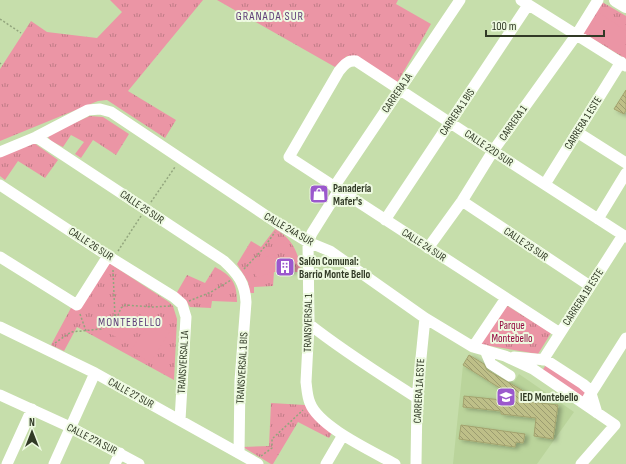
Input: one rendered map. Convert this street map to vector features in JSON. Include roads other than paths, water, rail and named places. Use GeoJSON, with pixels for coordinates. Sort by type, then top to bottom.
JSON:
{"type":"FeatureCollection","features":[{"type":"Feature","properties":{"kind":"main road"},"geometry":{"type":"LineString","coordinates":[[616,0],[626,6]]}},
{"type":"Feature","properties":{"kind":"street","name":"CARRERA 1A"},"geometry":{"type":"LineString","coordinates":[[308,242],[337,188],[400,89],[460,0]]}},
{"type":"Feature","properties":{"kind":"street","name":"CARRERA 1"},"geometry":{"type":"LineString","coordinates":[[428,248],[462,201],[493,151],[576,34],[598,0]]}},
{"type":"Feature","properties":{"kind":"street"},"geometry":{"type":"LineString","coordinates":[[525,2],[623,64]]}},
{"type":"Feature","properties":{"kind":"street","name":"CARRERA 1 BIS"},"geometry":{"type":"LineString","coordinates":[[385,220],[450,122],[525,2]]}},
{"type":"Feature","properties":{"kind":"street","name":"CALLE 22D SUR"},"geometry":{"type":"LineString","coordinates":[[289,157],[339,71],[344,65],[351,61],[356,61],[624,236]]}},
{"type":"Feature","properties":{"kind":"street","name":"CARRERA 1 ESTE"},"geometry":{"type":"LineString","coordinates":[[545,184],[577,132],[623,64]]}},
{"type":"Feature","properties":{"kind":"street","name":"CALLE 24A SUR"},"geometry":{"type":"LineString","coordinates":[[36,137],[86,110],[104,109],[111,112],[280,225],[308,242],[330,251],[425,318],[473,347],[505,356],[533,369],[615,425],[582,464]]}},
{"type":"Feature","properties":{"kind":"street"},"geometry":{"type":"LineString","coordinates":[[577,132],[626,163]]}},
{"type":"Feature","properties":{"kind":"street"},"geometry":{"type":"LineString","coordinates":[[0,152],[36,137]]}},
{"type":"Feature","properties":{"kind":"street","name":"CALLE 25 SUR"},"geometry":{"type":"LineString","coordinates":[[36,137],[224,261],[243,283]]}},
{"type":"Feature","properties":{"kind":"street","name":"CALLE 24 SUR"},"geometry":{"type":"LineString","coordinates":[[289,157],[560,333]]}},
{"type":"Feature","properties":{"kind":"street"},"geometry":{"type":"LineString","coordinates":[[598,219],[626,173]]}},
{"type":"Feature","properties":{"kind":"street","name":"CALLE 26 SUR"},"geometry":{"type":"LineString","coordinates":[[1,187],[170,294],[182,304]]}},
{"type":"Feature","properties":{"kind":"street","name":"CALLE 23 SUR"},"geometry":{"type":"LineString","coordinates":[[462,201],[590,286]]}},
{"type":"Feature","properties":{"kind":"street","name":"CARRERA 1B ESTE"},"geometry":{"type":"LineString","coordinates":[[543,360],[624,236]]}},
{"type":"Feature","properties":{"kind":"street","name":"TRANSVERSAL 1"},"geometry":{"type":"LineString","coordinates":[[308,242],[309,324],[306,382],[310,404],[324,422],[343,435]]}},
{"type":"Feature","properties":{"kind":"street"},"geometry":{"type":"LineString","coordinates":[[0,257],[77,305],[110,257]]}},
{"type":"Feature","properties":{"kind":"street","name":"TRANSVERSAL 1 BIS"},"geometry":{"type":"LineString","coordinates":[[239,453],[240,381],[246,302],[243,283]]}},
{"type":"Feature","properties":{"kind":"street"},"geometry":{"type":"LineString","coordinates":[[473,347],[506,298]]}},
{"type":"Feature","properties":{"kind":"street","name":"TRANSVERSAL 1A"},"geometry":{"type":"LineString","coordinates":[[180,420],[186,317],[182,304]]}},
{"type":"Feature","properties":{"kind":"street","name":"CARRERA 1A ESTE"},"geometry":{"type":"LineString","coordinates":[[416,464],[417,398],[425,318]]}},
{"type":"Feature","properties":{"kind":"street"},"geometry":{"type":"LineString","coordinates":[[309,324],[335,344],[417,398]]}},
{"type":"Feature","properties":{"kind":"street","name":"CALLE 27 SUR"},"geometry":{"type":"LineString","coordinates":[[0,327],[95,373],[256,463]]}},
{"type":"Feature","properties":{"kind":"street"},"geometry":{"type":"LineString","coordinates":[[584,404],[626,338]]}},
{"type":"Feature","properties":{"kind":"street"},"geometry":{"type":"LineString","coordinates":[[485,350],[491,364],[510,376]]}},
{"type":"Feature","properties":{"kind":"street","name":"CALLE 24A SUR"},"geometry":{"type":"LineString","coordinates":[[505,356],[543,360],[557,366],[587,387],[591,393],[597,413]]}},
{"type":"Feature","properties":{"kind":"street"},"geometry":{"type":"LineString","coordinates":[[54,464],[95,373]]}},
{"type":"Feature","properties":{"kind":"street","name":"CALLE 27A SUR"},"geometry":{"type":"LineString","coordinates":[[0,395],[70,427],[139,464]]}},
{"type":"Feature","properties":{"kind":"street"},"geometry":{"type":"LineString","coordinates":[[7,464],[32,409]]}},
{"type":"Feature","properties":{"kind":"street"},"geometry":{"type":"LineString","coordinates":[[326,464],[343,435],[395,464]]}},
{"type":"Feature","properties":{"kind":"street"},"geometry":{"type":"LineString","coordinates":[[115,464],[120,453]]}},
{"type":"Feature","properties":{"kind":"place","name":"Panadería Mafer's"},"geometry":{"type":"Point","coordinates":[319,194]}},
{"type":"Feature","properties":{"kind":"place","name":"Salón Comunal: Barrio Monte Bello"},"geometry":{"type":"Point","coordinates":[285,267]}},
{"type":"Feature","properties":{"kind":"place","name":"IED Montebello"},"geometry":{"type":"Point","coordinates":[506,397]}},
{"type":"Feature","properties":{"kind":"district","name":"GRANADA SUR"},"geometry":{"type":"Point","coordinates":[270,16]}},
{"type":"Feature","properties":{"kind":"district","name":"MONTEBELLO"},"geometry":{"type":"Point","coordinates":[130,322]}},
{"type":"Feature","properties":{"kind":"park label","name":"Parque Montebello"},"geometry":{"type":"Point","coordinates":[512,331]}}]}
